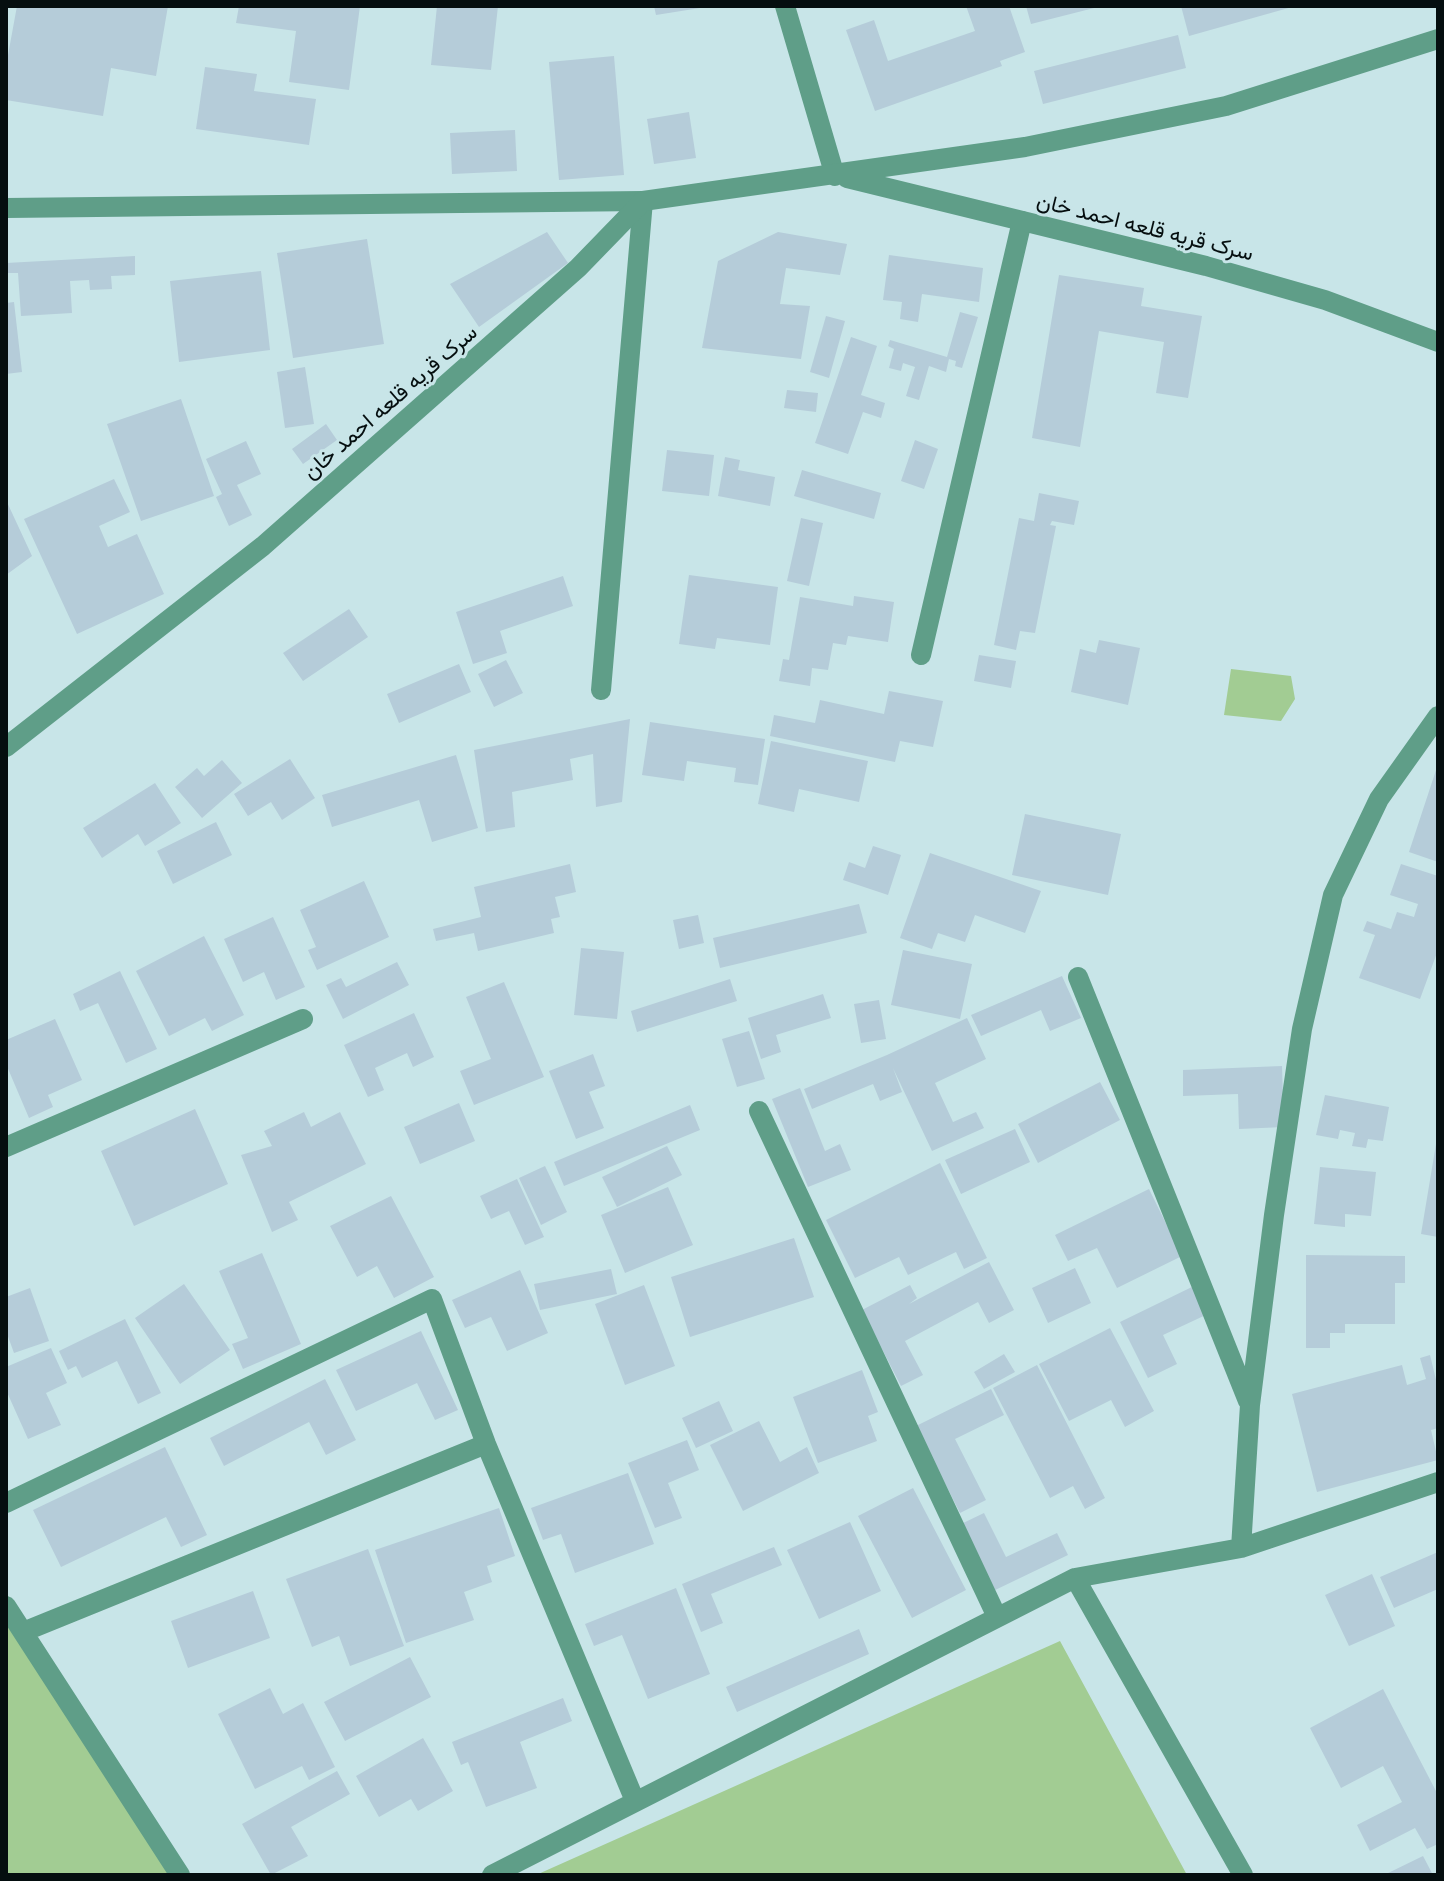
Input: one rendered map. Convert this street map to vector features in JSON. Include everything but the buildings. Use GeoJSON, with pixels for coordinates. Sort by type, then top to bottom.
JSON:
{"type":"FeatureCollection","features":[{"type":"Feature","properties":{"kind":"street"},"geometry":{"type":"LineString","coordinates":[[785,6],[835,176]]}},
{"type":"Feature","properties":{"kind":"street","name":"سرک قریه قلعه احمد خان"},"geometry":{"type":"LineString","coordinates":[[6,747],[263,546],[578,268],[643,201],[1025,147],[1226,106],[1438,39]]}},
{"type":"Feature","properties":{"kind":"street","name":"سرک قریه قلعه احمد خان"},"geometry":{"type":"LineString","coordinates":[[835,176],[1206,266],[1325,300],[1438,342]]}},
{"type":"Feature","properties":{"kind":"street"},"geometry":{"type":"LineString","coordinates":[[6,208],[643,201],[601,690]]}},
{"type":"Feature","properties":{"kind":"street"},"geometry":{"type":"LineString","coordinates":[[921,655],[1022,221]]}},
{"type":"Feature","properties":{"kind":"street"},"geometry":{"type":"LineString","coordinates":[[1241,1548],[1250,1405],[1302,1029],[1333,895],[1379,799],[1438,716]]}},
{"type":"Feature","properties":{"kind":"street"},"geometry":{"type":"LineString","coordinates":[[1078,977],[1250,1405]]}},
{"type":"Feature","properties":{"kind":"street"},"geometry":{"type":"LineString","coordinates":[[6,1147],[303,1019]]}},
{"type":"Feature","properties":{"kind":"street"},"geometry":{"type":"LineString","coordinates":[[759,1111],[997,1617]]}},
{"type":"Feature","properties":{"kind":"street"},"geometry":{"type":"LineString","coordinates":[[6,1503],[432,1299],[486,1444],[635,1801]]}},
{"type":"Feature","properties":{"kind":"street"},"geometry":{"type":"LineString","coordinates":[[23,1632],[486,1444]]}},
{"type":"Feature","properties":{"kind":"street"},"geometry":{"type":"LineString","coordinates":[[492,1875],[1075,1578],[1241,1548],[1438,1482]]}},
{"type":"Feature","properties":{"kind":"street"},"geometry":{"type":"LineString","coordinates":[[1075,1578],[1243,1875]]}},
{"type":"Feature","properties":{"kind":"street"},"geometry":{"type":"LineString","coordinates":[[6,1606],[180,1875]]}},
{"type":"Feature","properties":{"kind":"green space"},"geometry":{"type":"Polygon","coordinates":[[[1231,669],[1291,676],[1295,699],[1281,721],[1224,715],[1231,669]]]}},
{"type":"Feature","properties":{"kind":"green space"},"geometry":{"type":"Polygon","coordinates":[[[6,1606],[180,1875],[6,1875],[6,1606]]]}},
{"type":"Feature","properties":{"kind":"green space"},"geometry":{"type":"Polygon","coordinates":[[[1060,1641],[1187,1875],[536,1875],[1060,1641]]]}}]}
